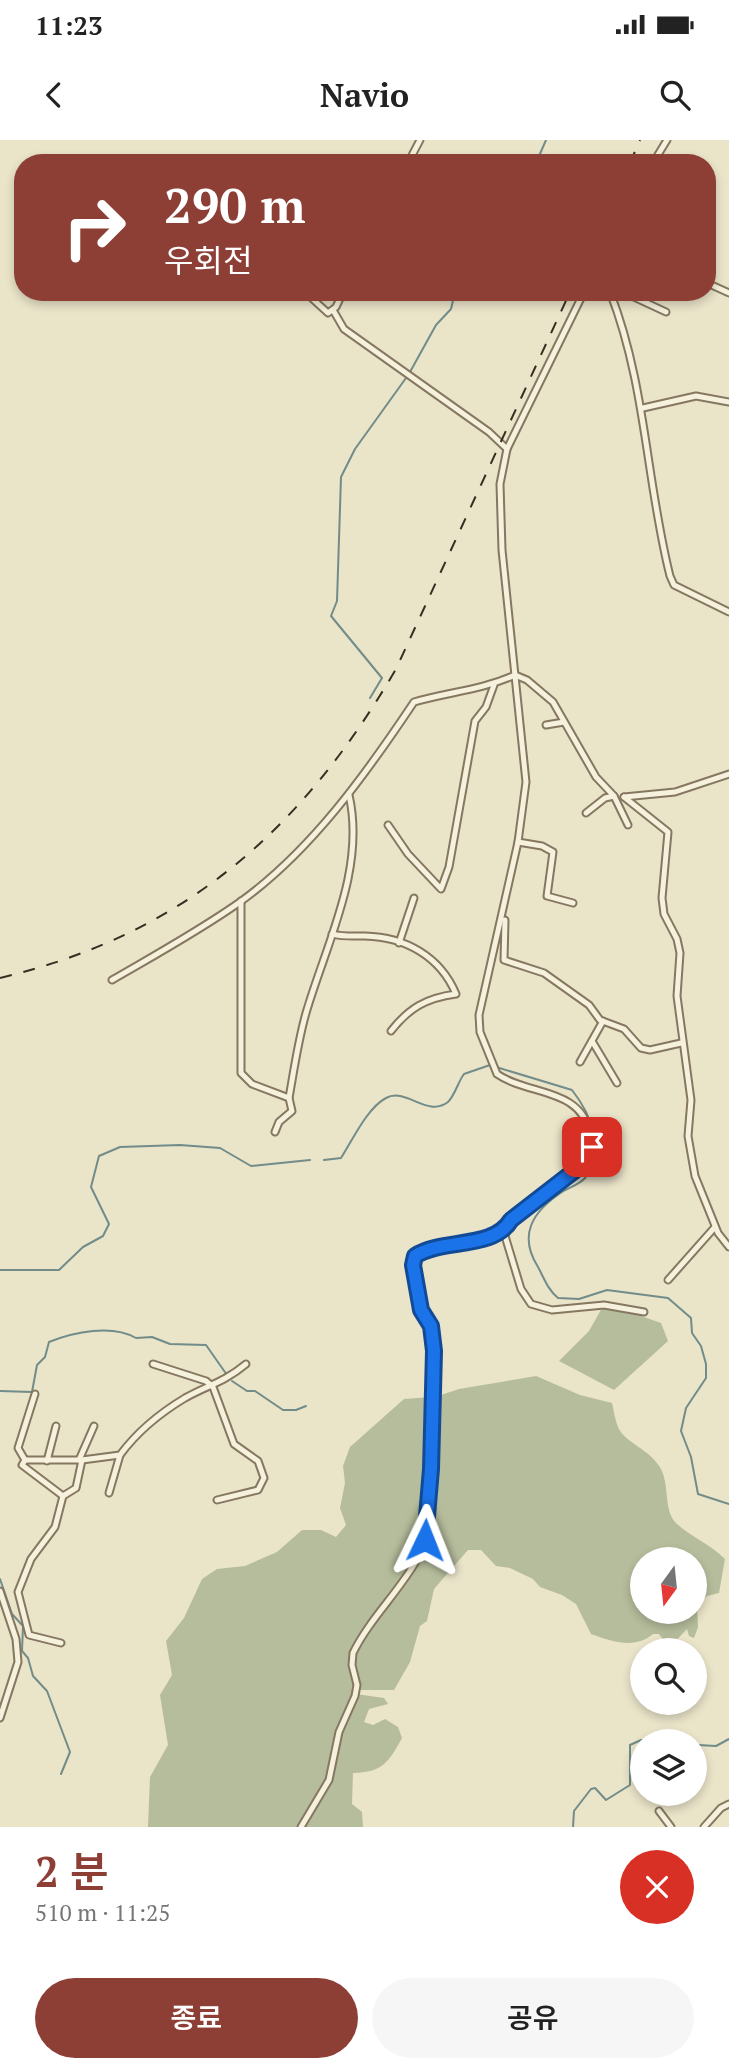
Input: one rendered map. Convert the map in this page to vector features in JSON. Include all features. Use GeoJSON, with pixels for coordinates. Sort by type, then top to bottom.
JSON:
{"type":"FeatureCollection","features":[{"type":"Feature","properties":{"kind":"street"},"geometry":{"type":"LineString","coordinates":[[315,301],[328,313],[338,301]]}},
{"type":"Feature","properties":{"kind":"street"},"geometry":{"type":"LineString","coordinates":[[580,301],[507,449],[500,484],[502,550],[526,782],[504,914],[479,1014],[480,1032],[497,1074],[533,1090],[555,1095],[575,1106],[589,1128],[592,1147],[582,1165],[511,1220],[506,1228],[505,1236],[521,1289],[531,1304],[552,1310],[604,1305],[644,1312]]}},
{"type":"Feature","properties":{"kind":"street"},"geometry":{"type":"LineString","coordinates":[[613,301],[643,408],[654,495],[670,576],[674,585],[729,612]]}},
{"type":"Feature","properties":{"kind":"street"},"geometry":{"type":"LineString","coordinates":[[642,301],[666,312]]}},
{"type":"Feature","properties":{"kind":"street"},"geometry":{"type":"LineString","coordinates":[[332,310],[344,328],[489,432],[507,449]]}},
{"type":"Feature","properties":{"kind":"street"},"geometry":{"type":"LineString","coordinates":[[643,408],[696,396],[729,402]]}},
{"type":"Feature","properties":{"kind":"street"},"geometry":{"type":"LineString","coordinates":[[112,980],[241,901],[275,872],[349,795],[414,702],[494,684],[515,675]]}},
{"type":"Feature","properties":{"kind":"street"},"geometry":{"type":"LineString","coordinates":[[515,675],[545,693],[596,777],[614,796],[628,825]]}},
{"type":"Feature","properties":{"kind":"street"},"geometry":{"type":"LineString","coordinates":[[388,825],[408,854],[441,889],[449,867],[475,721],[486,707],[494,684]]}},
{"type":"Feature","properties":{"kind":"street"},"geometry":{"type":"LineString","coordinates":[[546,726],[564,722]]}},
{"type":"Feature","properties":{"kind":"street"},"geometry":{"type":"LineString","coordinates":[[586,813],[605,798],[675,792],[729,774]]}},
{"type":"Feature","properties":{"kind":"street"},"geometry":{"type":"LineString","coordinates":[[275,1132],[279,1122],[292,1111],[289,1098],[305,1016],[332,934],[350,864],[354,824],[349,795]]}},
{"type":"Feature","properties":{"kind":"street"},"geometry":{"type":"LineString","coordinates":[[624,797],[668,832],[662,898],[664,914],[677,939],[680,953],[677,996],[681,1043],[691,1100],[688,1136],[695,1177],[715,1227],[729,1247]]}},
{"type":"Feature","properties":{"kind":"street"},"geometry":{"type":"LineString","coordinates":[[518,842],[542,846],[553,852],[547,896],[573,903]]}},
{"type":"Feature","properties":{"kind":"street"},"geometry":{"type":"LineString","coordinates":[[399,943],[414,898]]}},
{"type":"Feature","properties":{"kind":"street"},"geometry":{"type":"LineString","coordinates":[[241,901],[241,1073],[252,1084],[289,1098]]}},
{"type":"Feature","properties":{"kind":"street"},"geometry":{"type":"LineString","coordinates":[[504,914],[504,960],[544,973],[589,1005],[603,1021],[618,1024],[641,1048],[650,1050],[681,1043]]}},
{"type":"Feature","properties":{"kind":"street"},"geometry":{"type":"LineString","coordinates":[[332,934],[385,938],[435,959],[456,994],[431,997],[420,1002],[391,1031]]}},
{"type":"Feature","properties":{"kind":"street"},"geometry":{"type":"LineString","coordinates":[[580,1062],[603,1021]]}},
{"type":"Feature","properties":{"kind":"street"},"geometry":{"type":"LineString","coordinates":[[592,1041],[617,1083]]}},
{"type":"Feature","properties":{"kind":"street"},"geometry":{"type":"LineString","coordinates":[[668,1280],[715,1227]]}},
{"type":"Feature","properties":{"kind":"street"},"geometry":{"type":"LineString","coordinates":[[301,1827],[329,1780],[339,1732],[355,1696],[357,1685],[352,1665],[353,1653],[417,1559],[425,1540],[431,1469],[434,1351],[431,1326],[421,1310],[413,1265],[415,1256],[437,1246],[477,1241],[506,1228]]}},
{"type":"Feature","properties":{"kind":"street"},"geometry":{"type":"LineString","coordinates":[[153,1364],[206,1381],[213,1387],[234,1444],[258,1461],[264,1478],[258,1490],[217,1500]]}},
{"type":"Feature","properties":{"kind":"street"},"geometry":{"type":"LineString","coordinates":[[109,1493],[120,1455],[132,1439],[187,1397],[227,1380],[246,1364]]}},
{"type":"Feature","properties":{"kind":"street"},"geometry":{"type":"LineString","coordinates":[[25,1460],[18,1448],[35,1394]]}},
{"type":"Feature","properties":{"kind":"street"},"geometry":{"type":"LineString","coordinates":[[47,1461],[56,1426]]}},
{"type":"Feature","properties":{"kind":"street"},"geometry":{"type":"LineString","coordinates":[[61,1643],[29,1635],[19,1592],[31,1559],[53,1531],[63,1496],[76,1488],[81,1460],[94,1426]]}},
{"type":"Feature","properties":{"kind":"street"},"geometry":{"type":"LineString","coordinates":[[25,1460],[81,1460],[120,1455]]}},
{"type":"Feature","properties":{"kind":"street"},"geometry":{"type":"LineString","coordinates":[[25,1460],[22,1465],[63,1496]]}},
{"type":"Feature","properties":{"kind":"street"},"geometry":{"type":"LineString","coordinates":[[0,1591],[16,1639],[18,1662],[0,1718]]}},
{"type":"Feature","properties":{"kind":"street"},"geometry":{"type":"LineString","coordinates":[[704,1827],[727,1802],[729,1804]]}},
{"type":"Feature","properties":{"kind":"street"},"geometry":{"type":"LineString","coordinates":[[659,1811],[671,1827]]}},
{"type":"Feature","properties":{"kind":"green space"},"geometry":{"type":"Polygon","coordinates":[[[615,1307],[661,1323],[668,1341],[614,1390],[559,1361],[589,1331],[602,1308],[615,1307]]]}},
{"type":"Feature","properties":{"kind":"green space"},"geometry":{"type":"Polygon","coordinates":[[[536,1376],[580,1395],[612,1403],[616,1423],[622,1434],[657,1462],[661,1469],[673,1519],[682,1529],[725,1559],[719,1593],[707,1596],[707,1547],[630,1547],[630,1624],[698,1624],[694,1638],[689,1636],[687,1629],[678,1638],[662,1638],[659,1634],[653,1634],[647,1638],[630,1638],[630,1643],[591,1634],[576,1604],[562,1595],[540,1587],[533,1579],[510,1568],[496,1566],[481,1550],[468,1550],[434,1589],[427,1621],[420,1626],[410,1662],[394,1690],[360,1690],[353,1665],[354,1654],[422,1555],[428,1539],[435,1397],[459,1389],[536,1376]]]}},
{"type":"Feature","properties":{"kind":"green space"},"geometry":{"type":"Polygon","coordinates":[[[431,1397],[423,1541],[416,1557],[364,1628],[349,1659],[356,1694],[384,1698],[388,1704],[369,1709],[364,1722],[373,1725],[385,1719],[398,1727],[402,1738],[384,1764],[371,1771],[353,1773],[352,1804],[362,1812],[363,1827],[148,1827],[150,1777],[168,1745],[160,1695],[172,1675],[166,1641],[184,1618],[202,1579],[217,1569],[245,1566],[277,1552],[302,1530],[321,1530],[336,1537],[346,1525],[340,1508],[345,1483],[343,1466],[350,1447],[404,1399],[431,1397]]]}},
{"type":"Feature","properties":{"kind":"waterway"},"geometry":{"type":"LineString","coordinates":[[540,154],[546,140]]}},
{"type":"Feature","properties":{"kind":"waterway"},"geometry":{"type":"LineString","coordinates":[[410,372],[436,325],[451,309],[453,301]]}},
{"type":"Feature","properties":{"kind":"waterway"},"geometry":{"type":"LineString","coordinates":[[370,698],[382,678],[331,616],[337,601],[341,477],[355,449],[406,378]]}},
{"type":"Feature","properties":{"kind":"waterway"},"geometry":{"type":"LineString","coordinates":[[324,1160],[341,1158],[366,1117],[386,1098],[401,1096],[424,1105],[440,1106],[448,1102],[464,1074],[490,1065]]}},
{"type":"Feature","properties":{"kind":"waterway"},"geometry":{"type":"LineString","coordinates":[[496,1067],[572,1090],[585,1110],[596,1145],[592,1168],[583,1180],[565,1190],[536,1216],[529,1234],[532,1255],[549,1288],[558,1298],[579,1299],[607,1290],[668,1298],[691,1318],[692,1333],[701,1346],[706,1364],[706,1378],[686,1408],[681,1431],[691,1457],[698,1494],[729,1504]]}},
{"type":"Feature","properties":{"kind":"waterway"},"geometry":{"type":"LineString","coordinates":[[0,1270],[59,1270],[83,1247],[103,1236],[109,1224],[91,1187],[99,1156],[120,1147],[180,1145],[220,1148],[251,1166],[310,1160]]}},
{"type":"Feature","properties":{"kind":"waterway"},"geometry":{"type":"LineString","coordinates":[[0,1391],[32,1392],[37,1365],[45,1357],[49,1342],[70,1335],[105,1330],[136,1338],[152,1337],[170,1344],[206,1345],[227,1375]]}},
{"type":"Feature","properties":{"kind":"waterway"},"geometry":{"type":"LineString","coordinates":[[232,1381],[247,1391],[255,1391],[283,1410],[296,1410],[306,1406]]}},
{"type":"Feature","properties":{"kind":"waterway"},"geometry":{"type":"LineString","coordinates":[[0,1579],[12,1614],[23,1626],[22,1651],[28,1658],[33,1676],[47,1691],[70,1752],[61,1774]]}},
{"type":"Feature","properties":{"kind":"waterway"},"geometry":{"type":"LineString","coordinates":[[707,1746],[716,1746],[729,1739]]}},
{"type":"Feature","properties":{"kind":"waterway"},"geometry":{"type":"LineString","coordinates":[[573,1827],[574,1811],[591,1789],[595,1788],[606,1800],[630,1785]]}},
{"type":"Feature","properties":{"kind":"railway"},"geometry":{"type":"LineString","coordinates":[[634,154],[640,140]]}},
{"type":"Feature","properties":{"kind":"railway"},"geometry":{"type":"LineString","coordinates":[[0,978],[66,959],[127,934],[182,903],[232,867],[278,826],[320,779],[360,727],[396,669],[566,301]]}},
{"type":"Feature","properties":{"kind":"route"},"geometry":{"type":"LineString","coordinates":[[425,1540],[427,1496],[431,1476],[435,1374],[433,1334],[429,1321],[421,1310],[413,1265],[415,1256],[437,1246],[477,1241],[506,1228],[511,1220],[582,1165],[589,1158],[592,1147]]}}]}
